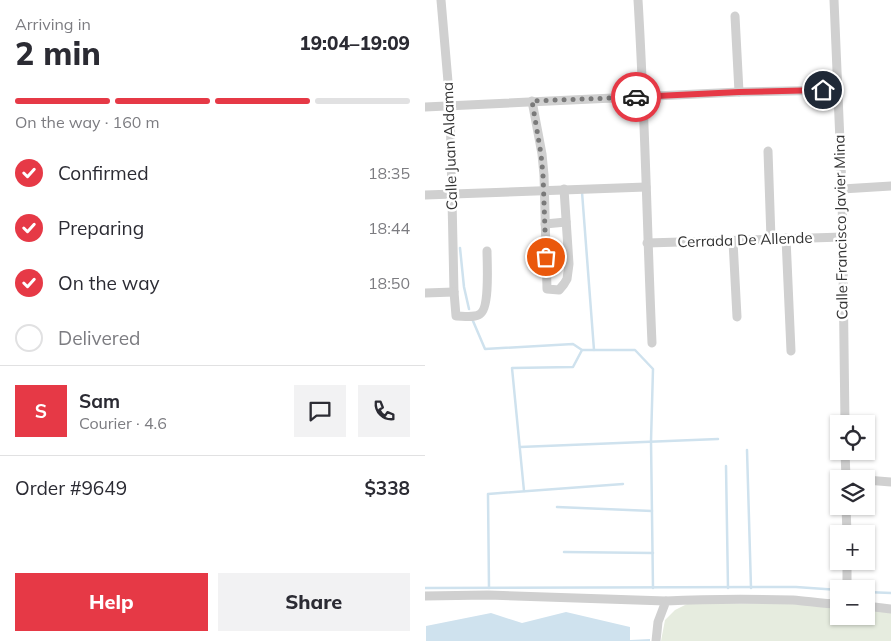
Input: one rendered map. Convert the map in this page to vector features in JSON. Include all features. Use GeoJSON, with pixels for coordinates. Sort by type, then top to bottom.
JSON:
{"type":"FeatureCollection","features":[{"type":"Feature","properties":{"kind":"street","name":"Calle Juan Aldama"},"geometry":{"type":"LineString","coordinates":[[441,0],[450,105],[456,316],[477,315],[481,314],[484,310],[487,251]]}},
{"type":"Feature","properties":{"kind":"street"},"geometry":{"type":"LineString","coordinates":[[638,0],[644,97],[647,243],[652,344]]}},
{"type":"Feature","properties":{"kind":"street","name":"Calle Francisco Javier Mina"},"geometry":{"type":"LineString","coordinates":[[834,0],[842,189],[845,415]]}},
{"type":"Feature","properties":{"kind":"street"},"geometry":{"type":"LineString","coordinates":[[735,16],[739,92]]}},
{"type":"Feature","properties":{"kind":"street"},"geometry":{"type":"LineString","coordinates":[[425,107],[739,92],[838,90]]}},
{"type":"Feature","properties":{"kind":"street"},"geometry":{"type":"LineString","coordinates":[[532,101],[541,154],[544,190],[547,289],[559,290],[567,279],[569,264],[564,189]]}},
{"type":"Feature","properties":{"kind":"street"},"geometry":{"type":"LineString","coordinates":[[768,151],[771,239]]}},
{"type":"Feature","properties":{"kind":"street"},"geometry":{"type":"LineString","coordinates":[[842,189],[891,186]]}},
{"type":"Feature","properties":{"kind":"street"},"geometry":{"type":"LineString","coordinates":[[425,195],[646,187]]}},
{"type":"Feature","properties":{"kind":"street"},"geometry":{"type":"LineString","coordinates":[[545,224],[566,222]]}},
{"type":"Feature","properties":{"kind":"street","name":"Cerrada De Allende"},"geometry":{"type":"LineString","coordinates":[[647,243],[843,236]]}},
{"type":"Feature","properties":{"kind":"street"},"geometry":{"type":"LineString","coordinates":[[786,238],[791,351]]}},
{"type":"Feature","properties":{"kind":"street"},"geometry":{"type":"LineString","coordinates":[[733,241],[737,317]]}},
{"type":"Feature","properties":{"kind":"street"},"geometry":{"type":"LineString","coordinates":[[425,293],[454,292]]}},
{"type":"Feature","properties":{"kind":"street"},"geometry":{"type":"LineString","coordinates":[[875,481],[891,482]]}},
{"type":"Feature","properties":{"kind":"street"},"geometry":{"type":"LineString","coordinates":[[425,596],[488,595],[666,601],[795,600],[830,603]]}},
{"type":"Feature","properties":{"kind":"street"},"geometry":{"type":"LineString","coordinates":[[656,641],[658,622],[666,601]]}},
{"type":"Feature","properties":{"kind":"street"},"geometry":{"type":"LineString","coordinates":[[875,607],[891,609]]}},
{"type":"Feature","properties":{"kind":"shaded area"},"geometry":{"type":"Polygon","coordinates":[[[689,603],[809,604],[830,606],[830,625],[875,625],[875,610],[891,611],[891,641],[661,641],[665,620],[675,610],[689,603]]]}},
{"type":"Feature","properties":{"kind":"water"},"geometry":{"type":"Polygon","coordinates":[[[566,612],[630,627],[630,640],[650,639],[650,641],[426,641],[426,626],[491,613],[522,623],[566,612]]]}},
{"type":"Feature","properties":{"kind":"waterway"},"geometry":{"type":"LineString","coordinates":[[582,192],[594,350]]}},
{"type":"Feature","properties":{"kind":"waterway"},"geometry":{"type":"LineString","coordinates":[[460,248],[464,287],[469,309]]}},
{"type":"Feature","properties":{"kind":"waterway"},"geometry":{"type":"LineString","coordinates":[[473,321],[485,349],[573,344],[582,350],[635,350],[653,369],[651,441],[653,588]]}},
{"type":"Feature","properties":{"kind":"waterway"},"geometry":{"type":"LineString","coordinates":[[524,491],[512,368],[573,367],[582,350]]}},
{"type":"Feature","properties":{"kind":"waterway"},"geometry":{"type":"LineString","coordinates":[[520,447],[718,439]]}},
{"type":"Feature","properties":{"kind":"waterway"},"geometry":{"type":"LineString","coordinates":[[747,450],[751,588]]}},
{"type":"Feature","properties":{"kind":"waterway"},"geometry":{"type":"LineString","coordinates":[[726,466],[728,588]]}},
{"type":"Feature","properties":{"kind":"waterway"},"geometry":{"type":"LineString","coordinates":[[489,588],[488,494],[623,484]]}},
{"type":"Feature","properties":{"kind":"waterway"},"geometry":{"type":"LineString","coordinates":[[557,507],[652,511]]}},
{"type":"Feature","properties":{"kind":"waterway"},"geometry":{"type":"LineString","coordinates":[[564,552],[653,553]]}},
{"type":"Feature","properties":{"kind":"waterway"},"geometry":{"type":"LineString","coordinates":[[425,588],[796,587],[830,589]]}},
{"type":"Feature","properties":{"kind":"waterway"},"geometry":{"type":"LineString","coordinates":[[875,592],[891,593]]}},
{"type":"Feature","properties":{"kind":"way so far"},"geometry":{"type":"LineString","coordinates":[[546,257],[543,175],[532,101],[636,97]]}},
{"type":"Feature","properties":{"kind":"route"},"geometry":{"type":"LineString","coordinates":[[636,97],[823,90]]}}]}
